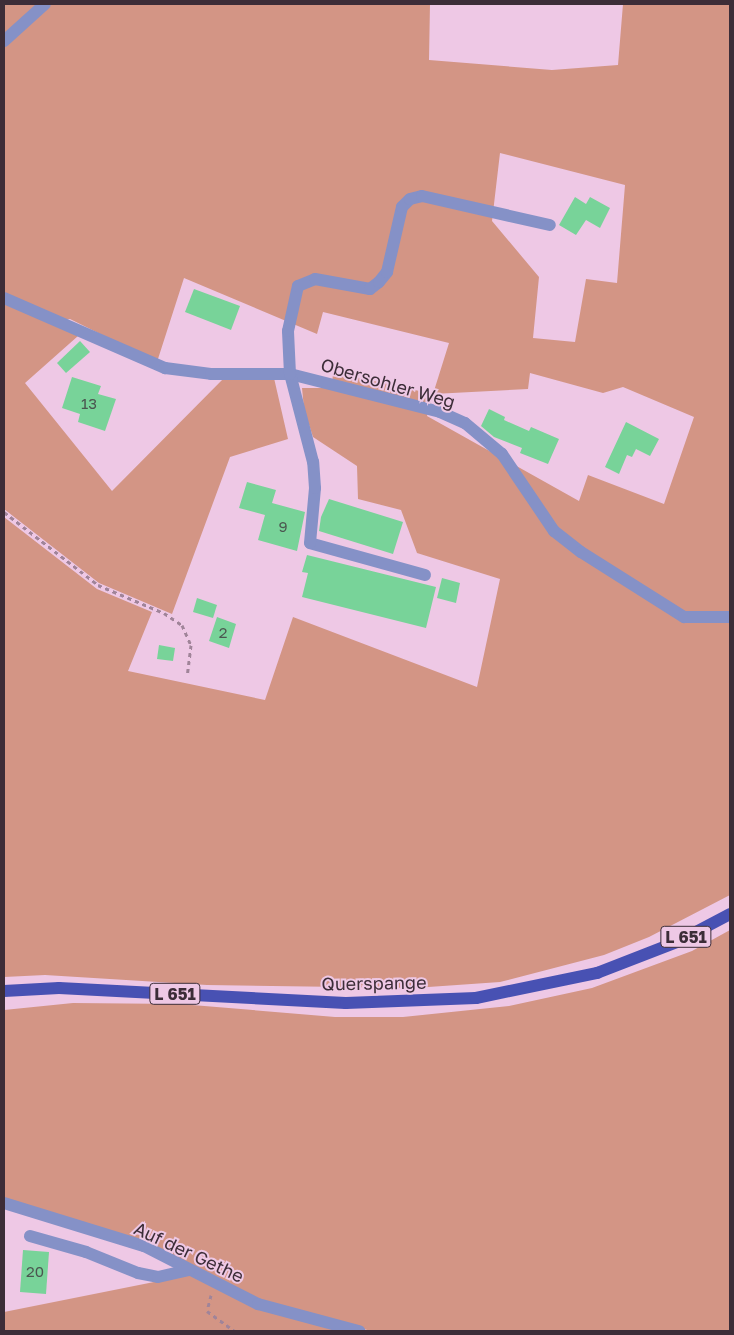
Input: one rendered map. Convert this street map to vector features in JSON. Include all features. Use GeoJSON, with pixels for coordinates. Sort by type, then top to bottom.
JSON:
{"type":"FeatureCollection","features":[{"type":"Feature","properties":{"kind":"main road","name":"Querspange"},"geometry":{"type":"LineString","coordinates":[[4,991],[59,988],[346,1003],[476,998],[597,973],[677,942],[730,914]]}},
{"type":"Feature","properties":{"kind":"street"},"geometry":{"type":"LineString","coordinates":[[4,41],[45,4]]}},
{"type":"Feature","properties":{"kind":"street"},"geometry":{"type":"LineString","coordinates":[[425,574],[310,544],[315,488],[314,462],[290,374],[288,331],[298,286],[316,279],[370,289],[387,272],[402,207],[410,199],[422,196],[440,198],[550,225]]}},
{"type":"Feature","properties":{"kind":"street","name":"Obersohler Weg"},"geometry":{"type":"LineString","coordinates":[[4,298],[165,368],[211,374],[290,374],[440,412],[465,424],[502,454],[554,531],[581,552],[684,617],[730,617]]}},
{"type":"Feature","properties":{"kind":"street","name":"Auf der Gethe"},"geometry":{"type":"LineString","coordinates":[[4,1204],[144,1246],[258,1304],[359,1331]]}},
{"type":"Feature","properties":{"kind":"street"},"geometry":{"type":"LineString","coordinates":[[30,1236],[86,1252],[138,1273],[158,1277],[190,1270]]}},
{"type":"Feature","properties":{"kind":"path"},"geometry":{"type":"LineString","coordinates":[[4,512],[98,585],[164,613],[182,625],[192,645],[187,676]]}},
{"type":"Feature","properties":{"kind":"path"},"geometry":{"type":"LineString","coordinates":[[214,1283],[207,1311],[235,1331]]}},
{"type":"Feature","properties":{"kind":"shaded area"},"geometry":{"type":"Polygon","coordinates":[[[4,4],[430,4],[429,60],[552,70],[618,65],[623,4],[730,4],[730,895],[649,937],[604,955],[500,982],[414,988],[207,985],[45,975],[4,977],[4,517],[97,589],[152,612],[128,671],[265,700],[293,617],[477,687],[500,579],[417,553],[401,510],[358,499],[357,466],[313,437],[304,409],[302,388],[332,388],[333,372],[433,394],[449,343],[323,312],[317,334],[184,278],[157,362],[70,319],[58,321],[4,296],[4,4]],[[500,153],[492,221],[539,277],[533,338],[575,342],[586,279],[617,283],[625,185],[500,153]],[[530,373],[528,389],[433,394],[427,416],[579,501],[588,475],[664,504],[694,417],[623,387],[603,393],[530,373]]]}},
{"type":"Feature","properties":{"kind":"shaded area"},"geometry":{"type":"Polygon","coordinates":[[[4,301],[78,336],[25,383],[112,491],[225,377],[274,378],[288,439],[230,457],[172,614],[99,583],[4,509],[4,301]]]}},
{"type":"Feature","properties":{"kind":"shaded area"},"geometry":{"type":"Polygon","coordinates":[[[730,930],[730,1331],[371,1331],[259,1301],[144,1243],[4,1200],[4,1010],[73,1003],[180,1004],[335,1017],[403,1017],[509,1006],[592,988],[692,951],[730,930]]]}},
{"type":"Feature","properties":{"kind":"shaded area"},"geometry":{"type":"Polygon","coordinates":[[[189,1275],[338,1331],[4,1331],[4,1312],[189,1275]]]}},
{"type":"Feature","properties":{"kind":"building"},"geometry":{"type":"Polygon","coordinates":[[[575,197],[586,204],[590,197],[610,208],[600,228],[586,220],[576,235],[559,225],[575,197]]]}},
{"type":"Feature","properties":{"kind":"building"},"geometry":{"type":"Polygon","coordinates":[[[194,289],[240,306],[231,330],[185,312],[194,289]]]}},
{"type":"Feature","properties":{"kind":"building"},"geometry":{"type":"Polygon","coordinates":[[[80,341],[90,352],[66,373],[57,363],[80,341]]]}},
{"type":"Feature","properties":{"kind":"building"},"geometry":{"type":"Polygon","coordinates":[[[72,377],[101,386],[98,394],[116,399],[105,431],[78,422],[80,414],[62,408],[72,377]]]}},
{"type":"Feature","properties":{"kind":"building"},"geometry":{"type":"Polygon","coordinates":[[[489,409],[505,417],[504,420],[529,431],[531,427],[559,439],[548,464],[520,453],[522,448],[494,437],[481,426],[489,409]]]}},
{"type":"Feature","properties":{"kind":"building"},"geometry":{"type":"Polygon","coordinates":[[[626,422],[659,439],[650,456],[636,449],[632,457],[627,455],[619,474],[605,467],[626,422]]]}},
{"type":"Feature","properties":{"kind":"building"},"geometry":{"type":"Polygon","coordinates":[[[247,482],[276,490],[272,503],[305,512],[297,551],[258,540],[265,515],[239,508],[247,482]]]}},
{"type":"Feature","properties":{"kind":"building"},"geometry":{"type":"Polygon","coordinates":[[[329,499],[403,522],[393,554],[319,531],[321,517],[329,499]]]}},
{"type":"Feature","properties":{"kind":"building"},"geometry":{"type":"Polygon","coordinates":[[[307,555],[436,587],[426,628],[302,597],[308,573],[302,572],[307,555]]]}},
{"type":"Feature","properties":{"kind":"building"},"geometry":{"type":"Polygon","coordinates":[[[442,578],[460,583],[456,603],[437,598],[442,578]]]}},
{"type":"Feature","properties":{"kind":"building"},"geometry":{"type":"Polygon","coordinates":[[[197,598],[217,605],[213,618],[193,612],[197,598]]]}},
{"type":"Feature","properties":{"kind":"building"},"geometry":{"type":"Polygon","coordinates":[[[217,617],[236,624],[229,648],[209,641],[217,617]]]}},
{"type":"Feature","properties":{"kind":"building"},"geometry":{"type":"Polygon","coordinates":[[[159,645],[175,648],[173,661],[157,659],[159,645]]]}},
{"type":"Feature","properties":{"kind":"building"},"geometry":{"type":"Polygon","coordinates":[[[23,1250],[49,1252],[46,1294],[20,1292],[23,1250]]]}}]}
